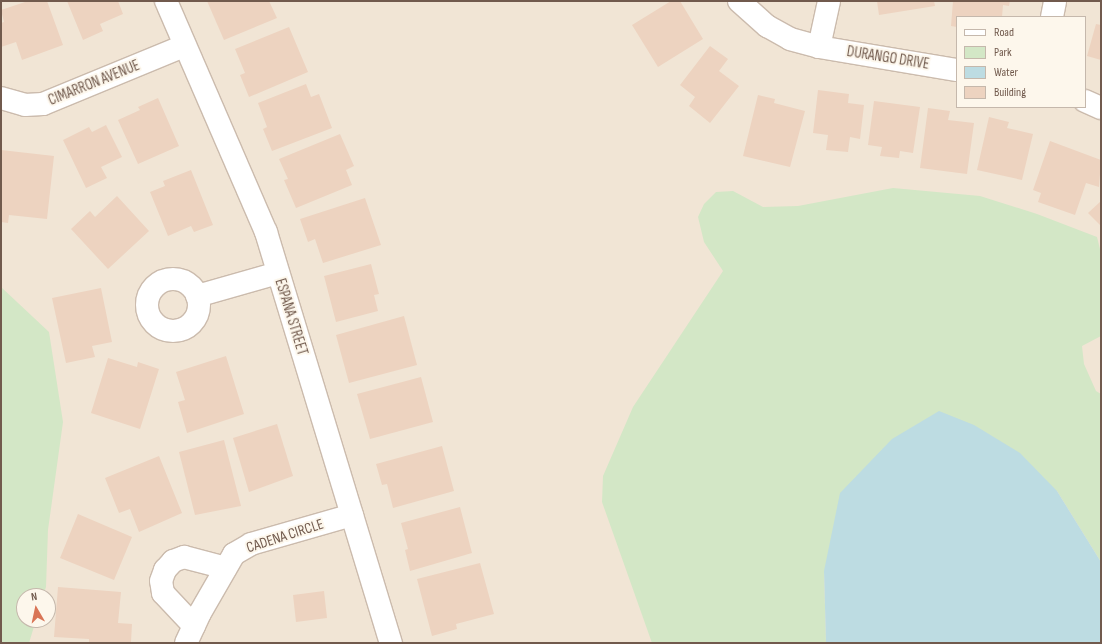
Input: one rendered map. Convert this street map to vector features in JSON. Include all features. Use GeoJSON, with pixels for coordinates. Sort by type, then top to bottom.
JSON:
{"type":"FeatureCollection","features":[{"type":"Feature","properties":{"kind":"street","name":"ESPANA STREET"},"geometry":{"type":"LineString","coordinates":[[166,1],[184,46],[266,232],[391,643]]}},
{"type":"Feature","properties":{"kind":"street"},"geometry":{"type":"LineString","coordinates":[[819,47],[829,1]]}},
{"type":"Feature","properties":{"kind":"street"},"geometry":{"type":"LineString","coordinates":[[1052,16],[1055,1]]}},
{"type":"Feature","properties":{"kind":"street","name":"DURANGO DRIVE"},"geometry":{"type":"LineString","coordinates":[[745,3],[790,39],[819,47],[956,70]]}},
{"type":"Feature","properties":{"kind":"street","name":"CIMARRON AVENUE"},"geometry":{"type":"LineString","coordinates":[[1,98],[25,105],[43,104],[184,46]]}},
{"type":"Feature","properties":{"kind":"street"},"geometry":{"type":"LineString","coordinates":[[1086,101],[1101,108]]}},
{"type":"Feature","properties":{"kind":"street"},"geometry":{"type":"LineString","coordinates":[[197,296],[278,273]]}},
{"type":"Feature","properties":{"kind":"street","name":"CADENA CIRCLE"},"geometry":{"type":"LineString","coordinates":[[226,568],[184,557],[173,562],[165,570],[162,581],[163,593],[190,635],[234,554],[251,544],[352,515]]}},
{"type":"Feature","properties":{"kind":"shaded area"},"geometry":{"type":"Polygon","coordinates":[[[1,1],[1101,1],[1101,643],[1,643],[1,1]]]}},
{"type":"Feature","properties":{"kind":"green space"},"geometry":{"type":"Polygon","coordinates":[[[893,188],[980,196],[1037,214],[1097,237],[1101,253],[1101,336],[1082,346],[1084,364],[1096,391],[1101,394],[1101,562],[1057,491],[824,571],[826,643],[652,643],[602,502],[603,476],[633,407],[723,271],[704,242],[698,217],[704,204],[716,192],[733,191],[763,207],[798,206],[893,188]]]}},
{"type":"Feature","properties":{"kind":"green space"},"geometry":{"type":"Polygon","coordinates":[[[1,287],[49,332],[63,422],[48,530],[46,587],[16,588],[16,628],[34,628],[29,643],[1,643],[1,287]]]}},
{"type":"Feature","properties":{"kind":"water"},"geometry":{"type":"Polygon","coordinates":[[[939,411],[974,425],[1020,453],[1057,491],[1101,562],[1101,643],[826,643],[824,571],[840,493],[892,439],[939,411]]]}},
{"type":"Feature","properties":{"kind":"building"},"geometry":{"type":"Polygon","coordinates":[[[28,1],[47,1],[63,45],[22,60],[16,42],[1,47],[1,23],[4,22],[1,10],[28,1]]]}},
{"type":"Feature","properties":{"kind":"building"},"geometry":{"type":"Polygon","coordinates":[[[67,1],[118,1],[123,14],[100,24],[103,31],[83,40],[67,1]]]}},
{"type":"Feature","properties":{"kind":"building"},"geometry":{"type":"Polygon","coordinates":[[[207,1],[269,1],[277,18],[224,40],[207,1]]]}},
{"type":"Feature","properties":{"kind":"building"},"geometry":{"type":"Polygon","coordinates":[[[671,1],[680,1],[703,39],[658,67],[632,25],[671,1]]]}},
{"type":"Feature","properties":{"kind":"building"},"geometry":{"type":"Polygon","coordinates":[[[877,1],[934,1],[935,6],[879,15],[877,1]]]}},
{"type":"Feature","properties":{"kind":"building"},"geometry":{"type":"Polygon","coordinates":[[[953,1],[1010,1],[1009,6],[1003,5],[1002,16],[956,16],[956,27],[951,26],[953,1]]]}},
{"type":"Feature","properties":{"kind":"building"},"geometry":{"type":"Polygon","coordinates":[[[1096,24],[1101,25],[1101,60],[1087,56],[1096,24]]]}},
{"type":"Feature","properties":{"kind":"building"},"geometry":{"type":"Polygon","coordinates":[[[289,27],[308,72],[249,97],[240,75],[245,73],[235,49],[289,27]]]}},
{"type":"Feature","properties":{"kind":"building"},"geometry":{"type":"Polygon","coordinates":[[[710,46],[728,59],[719,71],[739,86],[710,123],[689,106],[695,97],[680,85],[710,46]]]}},
{"type":"Feature","properties":{"kind":"building"},"geometry":{"type":"Polygon","coordinates":[[[306,84],[311,97],[319,94],[332,128],[272,151],[263,129],[267,127],[258,103],[306,84]]]}},
{"type":"Feature","properties":{"kind":"building"},"geometry":{"type":"Polygon","coordinates":[[[818,90],[849,94],[848,103],[864,105],[860,139],[850,137],[848,152],[826,150],[828,135],[813,133],[818,90]]]}},
{"type":"Feature","properties":{"kind":"building"},"geometry":{"type":"Polygon","coordinates":[[[758,95],[775,99],[774,103],[805,111],[790,167],[743,156],[758,95]]]}},
{"type":"Feature","properties":{"kind":"building"},"geometry":{"type":"Polygon","coordinates":[[[158,98],[179,146],[138,164],[118,120],[140,110],[138,107],[158,98]]]}},
{"type":"Feature","properties":{"kind":"building"},"geometry":{"type":"Polygon","coordinates":[[[874,101],[920,107],[913,153],[900,151],[899,158],[880,156],[882,147],[868,145],[874,101]]]}},
{"type":"Feature","properties":{"kind":"building"},"geometry":{"type":"Polygon","coordinates":[[[928,108],[950,111],[948,120],[974,123],[967,174],[920,168],[928,108]]]}},
{"type":"Feature","properties":{"kind":"building"},"geometry":{"type":"Polygon","coordinates":[[[989,117],[1009,122],[1007,128],[1033,134],[1022,180],[977,170],[989,117]]]}},
{"type":"Feature","properties":{"kind":"building"},"geometry":{"type":"Polygon","coordinates":[[[106,125],[122,157],[101,167],[107,178],[86,188],[63,140],[89,127],[92,132],[106,125]]]}},
{"type":"Feature","properties":{"kind":"building"},"geometry":{"type":"Polygon","coordinates":[[[340,134],[354,166],[346,170],[352,185],[296,208],[284,180],[288,179],[279,159],[340,134]]]}},
{"type":"Feature","properties":{"kind":"building"},"geometry":{"type":"Polygon","coordinates":[[[1050,141],[1101,160],[1099,187],[1086,183],[1075,215],[1038,202],[1041,193],[1033,190],[1050,141]]]}},
{"type":"Feature","properties":{"kind":"building"},"geometry":{"type":"Polygon","coordinates":[[[1,150],[54,156],[47,219],[9,215],[8,223],[1,222],[1,150]]]}},
{"type":"Feature","properties":{"kind":"building"},"geometry":{"type":"Polygon","coordinates":[[[191,170],[213,225],[194,232],[191,226],[168,236],[150,192],[165,186],[163,181],[191,170]]]}},
{"type":"Feature","properties":{"kind":"building"},"geometry":{"type":"Polygon","coordinates":[[[117,196],[149,231],[108,269],[71,229],[90,211],[95,217],[117,196]]]}},
{"type":"Feature","properties":{"kind":"building"},"geometry":{"type":"Polygon","coordinates":[[[365,198],[381,245],[323,263],[315,239],[308,242],[300,219],[365,198]]]}},
{"type":"Feature","properties":{"kind":"building"},"geometry":{"type":"Polygon","coordinates":[[[1101,201],[1101,226],[1088,213],[1101,201]]]}},
{"type":"Feature","properties":{"kind":"building"},"geometry":{"type":"Polygon","coordinates":[[[371,264],[379,294],[374,295],[378,311],[336,322],[324,276],[371,264]]]}},
{"type":"Feature","properties":{"kind":"building"},"geometry":{"type":"Polygon","coordinates":[[[101,288],[112,342],[92,346],[95,357],[66,363],[52,298],[101,288]]]}},
{"type":"Feature","properties":{"kind":"building"},"geometry":{"type":"Polygon","coordinates":[[[404,316],[417,365],[349,383],[336,335],[404,316]]]}},
{"type":"Feature","properties":{"kind":"building"},"geometry":{"type":"Polygon","coordinates":[[[226,356],[244,414],[187,433],[178,402],[185,400],[176,372],[226,356]]]}},
{"type":"Feature","properties":{"kind":"building"},"geometry":{"type":"Polygon","coordinates":[[[108,358],[137,367],[138,362],[159,369],[140,429],[91,413],[108,358]]]}},
{"type":"Feature","properties":{"kind":"building"},"geometry":{"type":"Polygon","coordinates":[[[421,377],[433,422],[370,439],[357,394],[421,377]]]}},
{"type":"Feature","properties":{"kind":"building"},"geometry":{"type":"Polygon","coordinates":[[[277,424],[293,476],[249,492],[233,438],[277,424]]]}},
{"type":"Feature","properties":{"kind":"building"},"geometry":{"type":"Polygon","coordinates":[[[224,440],[241,506],[195,515],[179,452],[224,440]]]}},
{"type":"Feature","properties":{"kind":"building"},"geometry":{"type":"Polygon","coordinates":[[[442,446],[454,491],[393,508],[387,484],[382,485],[376,464],[442,446]]]}},
{"type":"Feature","properties":{"kind":"building"},"geometry":{"type":"Polygon","coordinates":[[[159,456],[182,513],[139,532],[130,509],[119,513],[105,478],[159,456]]]}},
{"type":"Feature","properties":{"kind":"building"},"geometry":{"type":"Polygon","coordinates":[[[460,507],[472,553],[410,571],[405,550],[408,549],[401,523],[460,507]]]}},
{"type":"Feature","properties":{"kind":"building"},"geometry":{"type":"Polygon","coordinates":[[[78,514],[132,537],[114,580],[60,558],[78,514]]]}},
{"type":"Feature","properties":{"kind":"building"},"geometry":{"type":"Polygon","coordinates":[[[480,563],[494,614],[456,624],[457,629],[432,636],[417,579],[480,563]]]}},
{"type":"Feature","properties":{"kind":"building"},"geometry":{"type":"Polygon","coordinates":[[[58,587],[121,592],[118,623],[132,624],[131,642],[89,643],[89,639],[54,637],[55,628],[56,628],[58,587]]]}},
{"type":"Feature","properties":{"kind":"building"},"geometry":{"type":"Polygon","coordinates":[[[324,591],[327,618],[296,622],[293,595],[324,591]]]}}]}
